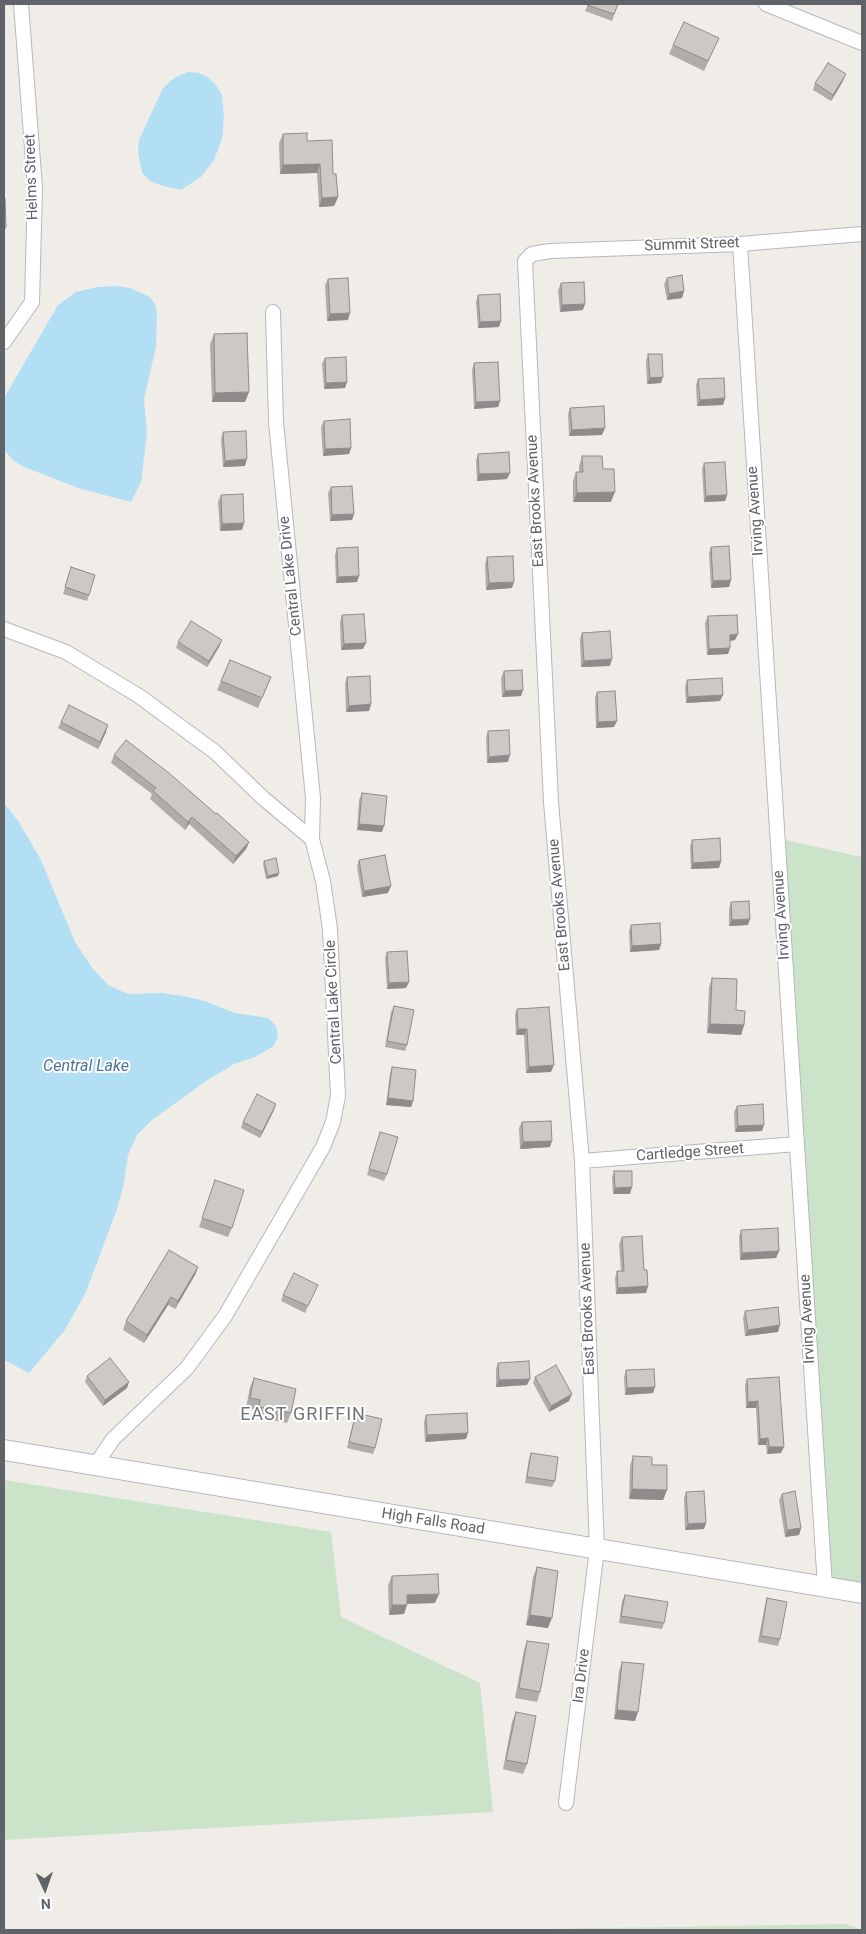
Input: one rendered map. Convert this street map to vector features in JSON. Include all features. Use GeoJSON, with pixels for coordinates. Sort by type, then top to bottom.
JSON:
{"type":"FeatureCollection","features":[{"type":"Feature","properties":{"kind":"street","name":"Helms Street"},"geometry":{"type":"LineString","coordinates":[[4,342],[32,302],[35,188],[21,4]]}},
{"type":"Feature","properties":{"kind":"street"},"geometry":{"type":"LineString","coordinates":[[766,4],[862,43]]}},
{"type":"Feature","properties":{"kind":"street","name":"Summit Street"},"geometry":{"type":"LineString","coordinates":[[525,261],[532,254],[550,251],[740,244],[862,234]]}},
{"type":"Feature","properties":{"kind":"street","name":"Irving Avenue"},"geometry":{"type":"LineString","coordinates":[[740,244],[825,1587]]}},
{"type":"Feature","properties":{"kind":"street","name":"East Brooks Avenue"},"geometry":{"type":"LineString","coordinates":[[525,261],[551,802],[582,1161],[597,1549]]}},
{"type":"Feature","properties":{"kind":"street","name":"Central Lake Drive"},"geometry":{"type":"LineString","coordinates":[[273,312],[276,422],[313,798],[312,839]]}},
{"type":"Feature","properties":{"kind":"street"},"geometry":{"type":"LineString","coordinates":[[4,629],[66,652],[139,696],[215,752],[263,798],[312,839]]}},
{"type":"Feature","properties":{"kind":"street","name":"Central Lake Circle"},"geometry":{"type":"LineString","coordinates":[[95,1466],[113,1439],[187,1368],[225,1316],[323,1147],[333,1122],[338,1096],[330,929],[323,881],[312,839]]}},
{"type":"Feature","properties":{"kind":"street","name":"Cartledge Street"},"geometry":{"type":"LineString","coordinates":[[582,1161],[797,1144]]}},
{"type":"Feature","properties":{"kind":"street","name":"High Falls Road"},"geometry":{"type":"LineString","coordinates":[[4,1450],[862,1593]]}},
{"type":"Feature","properties":{"kind":"street","name":"Ira Drive"},"geometry":{"type":"LineString","coordinates":[[566,1803],[597,1549]]}},
{"type":"Feature","properties":{"kind":"green space"},"geometry":{"type":"Polygon","coordinates":[[[777,838],[862,857],[862,1587],[827,1582],[777,838]]]}},
{"type":"Feature","properties":{"kind":"green space"},"geometry":{"type":"Polygon","coordinates":[[[4,1480],[331,1532],[341,1617],[480,1683],[493,1812],[4,1840],[4,1480]]]}},
{"type":"Feature","properties":{"kind":"green space"},"geometry":{"type":"Polygon","coordinates":[[[845,1924],[862,1930],[483,1930],[845,1924]]]}},
{"type":"Feature","properties":{"kind":"water"},"geometry":{"type":"Polygon","coordinates":[[[188,72],[199,73],[209,78],[217,86],[222,95],[224,117],[222,139],[214,160],[201,177],[181,190],[150,181],[142,173],[138,151],[139,140],[162,90],[169,82],[188,72]]]}},
{"type":"Feature","properties":{"kind":"water"},"geometry":{"type":"Polygon","coordinates":[[[119,286],[130,288],[150,297],[156,306],[157,317],[156,347],[144,399],[147,433],[141,482],[131,502],[78,488],[22,466],[4,450],[4,398],[58,305],[76,292],[97,287],[119,286]]]}},
{"type":"Feature","properties":{"kind":"water","name":"Central Lake"},"geometry":{"type":"Polygon","coordinates":[[[4,803],[19,822],[41,860],[75,942],[93,969],[108,985],[128,994],[161,993],[183,996],[205,1001],[235,1013],[268,1018],[276,1026],[278,1036],[274,1046],[255,1057],[234,1064],[206,1081],[152,1120],[137,1135],[128,1155],[123,1188],[117,1209],[86,1292],[65,1330],[29,1373],[4,1360],[4,803]]]}},
{"type":"Feature","properties":{"kind":"building"},"geometry":{"type":"Polygon","coordinates":[[[588,4],[618,4],[614,14],[588,4]]]}},
{"type":"Feature","properties":{"kind":"building"},"geometry":{"type":"Polygon","coordinates":[[[684,22],[719,38],[708,61],[673,45],[684,22]]]}},
{"type":"Feature","properties":{"kind":"building"},"geometry":{"type":"Polygon","coordinates":[[[828,63],[846,74],[833,95],[815,83],[828,63]]]}},
{"type":"Feature","properties":{"kind":"building"},"geometry":{"type":"Polygon","coordinates":[[[307,133],[307,141],[332,140],[333,174],[336,174],[338,197],[322,198],[320,164],[283,165],[283,134],[307,133]]]}},
{"type":"Feature","properties":{"kind":"building"},"geometry":{"type":"Polygon","coordinates":[[[5,198],[6,227],[4,227],[5,198]]]}},
{"type":"Feature","properties":{"kind":"building"},"geometry":{"type":"Polygon","coordinates":[[[682,275],[684,291],[669,294],[667,278],[682,275]]]}},
{"type":"Feature","properties":{"kind":"building"},"geometry":{"type":"Polygon","coordinates":[[[348,278],[350,313],[330,314],[328,279],[348,278]]]}},
{"type":"Feature","properties":{"kind":"building"},"geometry":{"type":"Polygon","coordinates":[[[584,282],[585,304],[562,305],[561,283],[584,282]]]}},
{"type":"Feature","properties":{"kind":"building"},"geometry":{"type":"Polygon","coordinates":[[[500,294],[501,321],[480,322],[478,295],[500,294]]]}},
{"type":"Feature","properties":{"kind":"building"},"geometry":{"type":"Polygon","coordinates":[[[247,333],[249,392],[215,393],[214,334],[247,333]]]}},
{"type":"Feature","properties":{"kind":"building"},"geometry":{"type":"Polygon","coordinates":[[[648,354],[662,354],[663,377],[650,378],[648,354]]]}},
{"type":"Feature","properties":{"kind":"building"},"geometry":{"type":"Polygon","coordinates":[[[346,357],[347,382],[326,383],[325,358],[346,357]]]}},
{"type":"Feature","properties":{"kind":"building"},"geometry":{"type":"Polygon","coordinates":[[[498,362],[500,401],[476,402],[474,363],[498,362]]]}},
{"type":"Feature","properties":{"kind":"building"},"geometry":{"type":"Polygon","coordinates":[[[724,378],[725,398],[700,400],[698,379],[724,378]]]}},
{"type":"Feature","properties":{"kind":"building"},"geometry":{"type":"Polygon","coordinates":[[[604,406],[605,428],[572,430],[570,408],[604,406]]]}},
{"type":"Feature","properties":{"kind":"building"},"geometry":{"type":"Polygon","coordinates":[[[350,419],[351,448],[325,449],[324,421],[350,419]]]}},
{"type":"Feature","properties":{"kind":"building"},"geometry":{"type":"Polygon","coordinates":[[[246,431],[247,459],[225,461],[223,432],[246,431]]]}},
{"type":"Feature","properties":{"kind":"building"},"geometry":{"type":"Polygon","coordinates":[[[509,452],[510,473],[479,474],[478,454],[509,452]]]}},
{"type":"Feature","properties":{"kind":"building"},"geometry":{"type":"Polygon","coordinates":[[[582,456],[602,456],[603,469],[614,469],[615,492],[577,493],[576,472],[583,472],[582,456]]]}},
{"type":"Feature","properties":{"kind":"building"},"geometry":{"type":"Polygon","coordinates":[[[725,462],[727,495],[706,496],[704,463],[725,462]]]}},
{"type":"Feature","properties":{"kind":"building"},"geometry":{"type":"Polygon","coordinates":[[[352,486],[354,514],[332,515],[331,487],[352,486]]]}},
{"type":"Feature","properties":{"kind":"building"},"geometry":{"type":"Polygon","coordinates":[[[243,494],[244,523],[222,524],[221,495],[243,494]]]}},
{"type":"Feature","properties":{"kind":"building"},"geometry":{"type":"Polygon","coordinates":[[[729,546],[731,580],[713,581],[711,547],[729,546]]]}},
{"type":"Feature","properties":{"kind":"building"},"geometry":{"type":"Polygon","coordinates":[[[358,547],[359,576],[338,577],[337,548],[358,547]]]}},
{"type":"Feature","properties":{"kind":"building"},"geometry":{"type":"Polygon","coordinates":[[[513,556],[514,582],[489,583],[487,557],[513,556]]]}},
{"type":"Feature","properties":{"kind":"building"},"geometry":{"type":"Polygon","coordinates":[[[71,567],[95,575],[89,595],[65,587],[71,567]]]}},
{"type":"Feature","properties":{"kind":"building"},"geometry":{"type":"Polygon","coordinates":[[[364,614],[366,643],[344,644],[342,615],[364,614]]]}},
{"type":"Feature","properties":{"kind":"building"},"geometry":{"type":"Polygon","coordinates":[[[737,615],[738,634],[730,635],[730,648],[709,649],[708,616],[737,615]]]}},
{"type":"Feature","properties":{"kind":"building"},"geometry":{"type":"Polygon","coordinates":[[[191,621],[222,640],[209,661],[178,642],[191,621]]]}},
{"type":"Feature","properties":{"kind":"building"},"geometry":{"type":"Polygon","coordinates":[[[610,631],[612,659],[584,661],[582,633],[610,631]]]}},
{"type":"Feature","properties":{"kind":"building"},"geometry":{"type":"Polygon","coordinates":[[[230,660],[271,677],[262,698],[221,681],[230,660]]]}},
{"type":"Feature","properties":{"kind":"building"},"geometry":{"type":"Polygon","coordinates":[[[522,670],[523,690],[505,691],[504,671],[522,670]]]}},
{"type":"Feature","properties":{"kind":"building"},"geometry":{"type":"Polygon","coordinates":[[[370,676],[371,704],[349,706],[347,677],[370,676]]]}},
{"type":"Feature","properties":{"kind":"building"},"geometry":{"type":"Polygon","coordinates":[[[722,678],[723,695],[688,697],[687,680],[722,678]]]}},
{"type":"Feature","properties":{"kind":"building"},"geometry":{"type":"Polygon","coordinates":[[[615,691],[617,721],[598,722],[597,692],[615,691]]]}},
{"type":"Feature","properties":{"kind":"building"},"geometry":{"type":"Polygon","coordinates":[[[69,705],[108,725],[100,742],[61,722],[69,705]]]}},
{"type":"Feature","properties":{"kind":"building"},"geometry":{"type":"Polygon","coordinates":[[[509,730],[510,755],[489,757],[488,731],[509,730]]]}},
{"type":"Feature","properties":{"kind":"building"},"geometry":{"type":"Polygon","coordinates":[[[126,740],[169,773],[249,842],[236,856],[192,817],[188,822],[153,791],[156,788],[114,755],[126,740]]]}},
{"type":"Feature","properties":{"kind":"building"},"geometry":{"type":"Polygon","coordinates":[[[362,793],[387,796],[384,826],[359,824],[362,793]]]}},
{"type":"Feature","properties":{"kind":"building"},"geometry":{"type":"Polygon","coordinates":[[[720,838],[721,861],[693,863],[692,840],[720,838]]]}},
{"type":"Feature","properties":{"kind":"building"},"geometry":{"type":"Polygon","coordinates":[[[385,855],[391,886],[364,891],[359,860],[385,855]]]}},
{"type":"Feature","properties":{"kind":"building"},"geometry":{"type":"Polygon","coordinates":[[[276,858],[279,873],[268,876],[264,861],[276,858]]]}},
{"type":"Feature","properties":{"kind":"building"},"geometry":{"type":"Polygon","coordinates":[[[749,901],[750,919],[732,920],[731,902],[749,901]]]}},
{"type":"Feature","properties":{"kind":"building"},"geometry":{"type":"Polygon","coordinates":[[[660,923],[661,944],[632,946],[631,925],[660,923]]]}},
{"type":"Feature","properties":{"kind":"building"},"geometry":{"type":"Polygon","coordinates":[[[407,951],[409,982],[389,983],[387,952],[407,951]]]}},
{"type":"Feature","properties":{"kind":"building"},"geometry":{"type":"Polygon","coordinates":[[[712,978],[737,979],[736,1010],[745,1011],[744,1025],[710,1024],[712,978]]]}},
{"type":"Feature","properties":{"kind":"building"},"geometry":{"type":"Polygon","coordinates":[[[394,1006],[414,1010],[407,1045],[387,1041],[394,1006]]]}},
{"type":"Feature","properties":{"kind":"building"},"geometry":{"type":"Polygon","coordinates":[[[549,1007],[554,1065],[529,1067],[527,1029],[518,1029],[517,1009],[549,1007]]]}},
{"type":"Feature","properties":{"kind":"building"},"geometry":{"type":"Polygon","coordinates":[[[392,1067],[416,1070],[413,1101],[388,1098],[392,1067]]]}},
{"type":"Feature","properties":{"kind":"building"},"geometry":{"type":"Polygon","coordinates":[[[257,1094],[276,1104],[262,1132],[243,1122],[257,1094]]]}},
{"type":"Feature","properties":{"kind":"building"},"geometry":{"type":"Polygon","coordinates":[[[763,1104],[764,1125],[738,1126],[737,1106],[763,1104]]]}},
{"type":"Feature","properties":{"kind":"building"},"geometry":{"type":"Polygon","coordinates":[[[551,1121],[552,1141],[523,1142],[522,1122],[551,1121]]]}},
{"type":"Feature","properties":{"kind":"building"},"geometry":{"type":"Polygon","coordinates":[[[380,1132],[398,1137],[387,1174],[369,1169],[380,1132]]]}},
{"type":"Feature","properties":{"kind":"building"},"geometry":{"type":"Polygon","coordinates":[[[614,1171],[632,1171],[632,1187],[615,1188],[614,1171]]]}},
{"type":"Feature","properties":{"kind":"building"},"geometry":{"type":"Polygon","coordinates":[[[215,1180],[244,1190],[232,1228],[202,1218],[215,1180]]]}},
{"type":"Feature","properties":{"kind":"building"},"geometry":{"type":"Polygon","coordinates":[[[778,1228],[779,1251],[742,1253],[741,1230],[778,1228]]]}},
{"type":"Feature","properties":{"kind":"building"},"geometry":{"type":"Polygon","coordinates":[[[642,1236],[644,1270],[647,1270],[648,1286],[618,1288],[617,1271],[624,1271],[622,1237],[642,1236]]]}},
{"type":"Feature","properties":{"kind":"building"},"geometry":{"type":"Polygon","coordinates":[[[169,1250],[198,1267],[178,1301],[171,1297],[147,1335],[126,1321],[169,1250]]]}},
{"type":"Feature","properties":{"kind":"building"},"geometry":{"type":"Polygon","coordinates":[[[294,1273],[318,1285],[308,1306],[283,1295],[294,1273]]]}},
{"type":"Feature","properties":{"kind":"building"},"geometry":{"type":"Polygon","coordinates":[[[778,1307],[780,1325],[748,1330],[745,1311],[778,1307]]]}},
{"type":"Feature","properties":{"kind":"building"},"geometry":{"type":"Polygon","coordinates":[[[110,1358],[129,1382],[105,1400],[87,1376],[110,1358]]]}},
{"type":"Feature","properties":{"kind":"building"},"geometry":{"type":"Polygon","coordinates":[[[529,1361],[530,1379],[499,1380],[498,1363],[529,1361]]]}},
{"type":"Feature","properties":{"kind":"building"},"geometry":{"type":"Polygon","coordinates":[[[556,1365],[572,1394],[551,1406],[535,1377],[556,1365]]]}},
{"type":"Feature","properties":{"kind":"building"},"geometry":{"type":"Polygon","coordinates":[[[654,1369],[655,1387],[627,1388],[626,1370],[654,1369]]]}},
{"type":"Feature","properties":{"kind":"building"},"geometry":{"type":"Polygon","coordinates":[[[779,1377],[784,1447],[769,1447],[768,1438],[760,1439],[758,1401],[748,1402],[747,1379],[779,1377]]]}},
{"type":"Feature","properties":{"kind":"building"},"geometry":{"type":"Polygon","coordinates":[[[254,1378],[296,1389],[291,1413],[259,1407],[260,1400],[250,1398],[254,1378]]]}},
{"type":"Feature","properties":{"kind":"building"},"geometry":{"type":"Polygon","coordinates":[[[356,1413],[382,1419],[375,1448],[349,1442],[356,1413]]]}},
{"type":"Feature","properties":{"kind":"building"},"geometry":{"type":"Polygon","coordinates":[[[467,1413],[468,1433],[427,1435],[426,1415],[467,1413]]]}},
{"type":"Feature","properties":{"kind":"building"},"geometry":{"type":"Polygon","coordinates":[[[531,1453],[558,1457],[555,1481],[527,1477],[531,1453]]]}},
{"type":"Feature","properties":{"kind":"building"},"geometry":{"type":"Polygon","coordinates":[[[633,1456],[652,1457],[652,1465],[667,1465],[667,1490],[632,1489],[633,1456]]]}},
{"type":"Feature","properties":{"kind":"building"},"geometry":{"type":"Polygon","coordinates":[[[704,1491],[706,1523],[688,1524],[686,1492],[704,1491]]]}},
{"type":"Feature","properties":{"kind":"building"},"geometry":{"type":"Polygon","coordinates":[[[795,1491],[801,1528],[787,1530],[782,1494],[795,1491]]]}},
{"type":"Feature","properties":{"kind":"building"},"geometry":{"type":"Polygon","coordinates":[[[537,1567],[558,1571],[552,1618],[530,1615],[537,1567]]]}},
{"type":"Feature","properties":{"kind":"building"},"geometry":{"type":"Polygon","coordinates":[[[438,1574],[439,1594],[407,1595],[407,1605],[392,1605],[392,1576],[438,1574]]]}},
{"type":"Feature","properties":{"kind":"building"},"geometry":{"type":"Polygon","coordinates":[[[625,1595],[668,1602],[664,1623],[621,1616],[625,1595]]]}},
{"type":"Feature","properties":{"kind":"building"},"geometry":{"type":"Polygon","coordinates":[[[767,1598],[787,1602],[780,1639],[761,1636],[767,1598]]]}},
{"type":"Feature","properties":{"kind":"building"},"geometry":{"type":"Polygon","coordinates":[[[527,1641],[549,1644],[540,1692],[519,1688],[527,1641]]]}},
{"type":"Feature","properties":{"kind":"building"},"geometry":{"type":"Polygon","coordinates":[[[622,1662],[644,1664],[638,1712],[617,1710],[622,1662]]]}},
{"type":"Feature","properties":{"kind":"building"},"geometry":{"type":"Polygon","coordinates":[[[516,1712],[536,1716],[527,1764],[506,1760],[516,1712]]]}},
{"type":"Feature","properties":{"kind":"district","name":"EAST GRIFFIN"},"geometry":{"type":"Point","coordinates":[303,1415]}}]}
